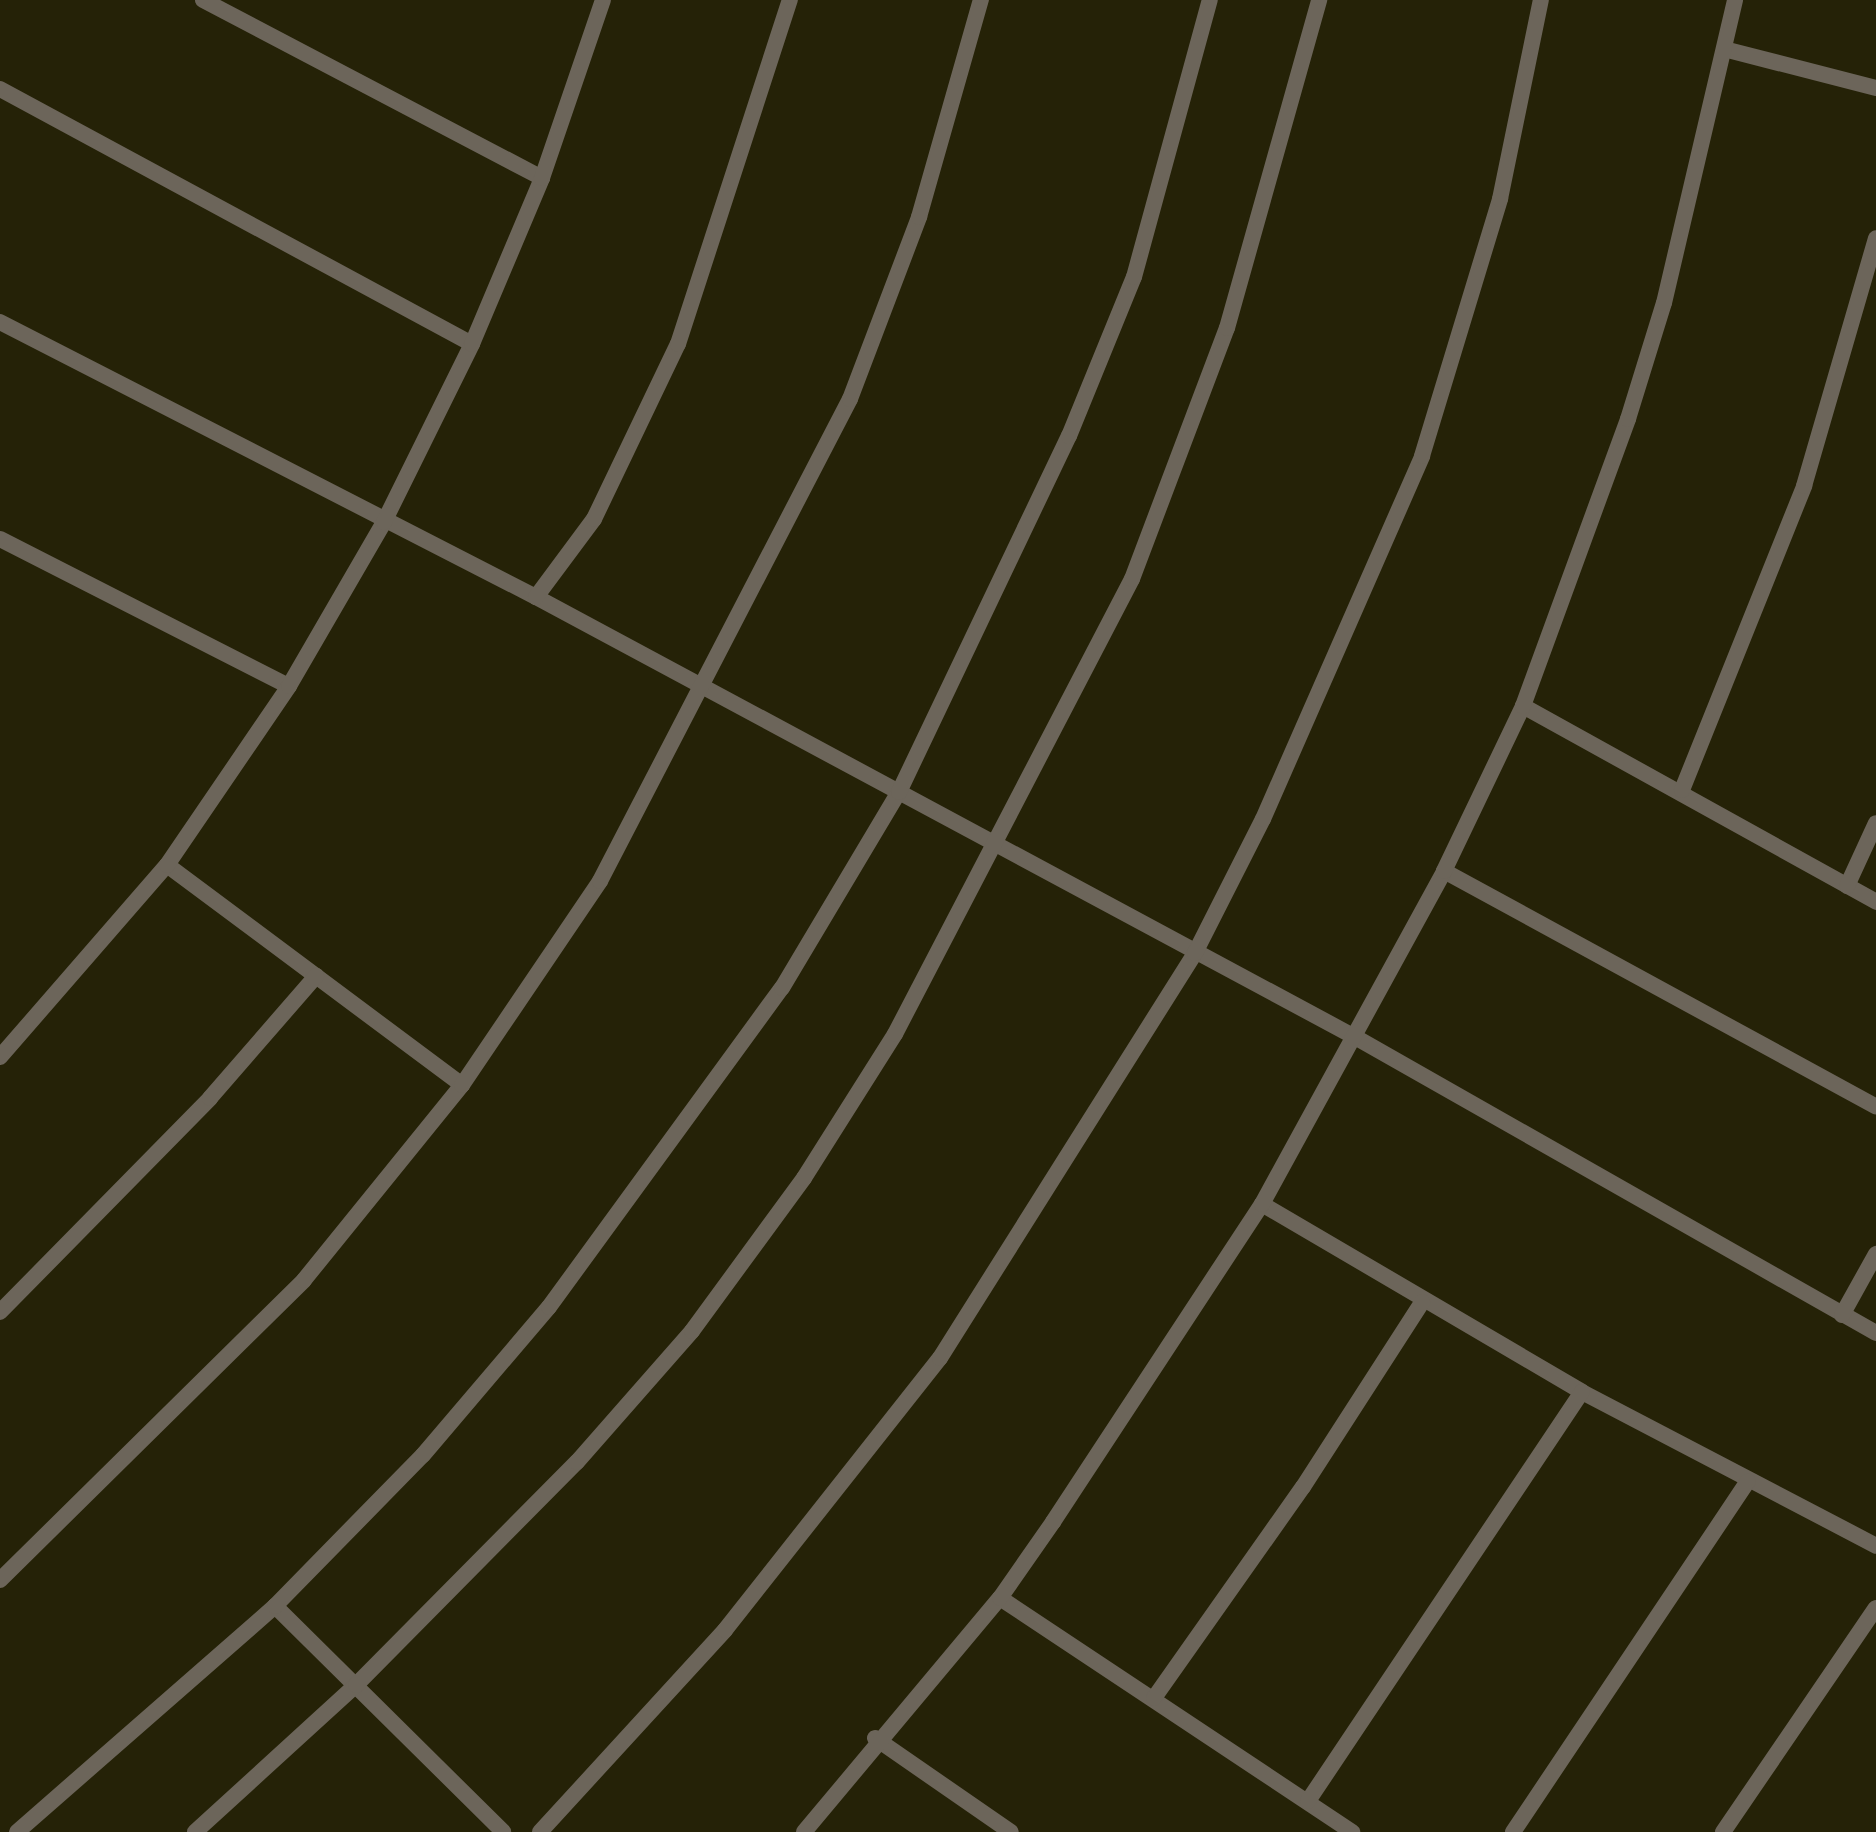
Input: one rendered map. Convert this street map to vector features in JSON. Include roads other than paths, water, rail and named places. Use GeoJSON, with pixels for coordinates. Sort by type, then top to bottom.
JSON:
{"type":"FeatureCollection","features":[{"type":"Feature","properties":{"kind":"street"},"geometry":{"type":"LineString","coordinates":[[203,0],[542,178]]}},
{"type":"Feature","properties":{"kind":"street"},"geometry":{"type":"LineString","coordinates":[[0,1057],[167,865],[289,686],[384,522],[472,344],[542,178],[603,0]]}},
{"type":"Feature","properties":{"kind":"street"},"geometry":{"type":"LineString","coordinates":[[536,597],[594,519],[678,344],[790,0]]}},
{"type":"Feature","properties":{"kind":"street"},"geometry":{"type":"LineString","coordinates":[[0,1580],[304,1280],[462,1085],[600,881],[850,399],[919,217],[981,0]]}},
{"type":"Feature","properties":{"kind":"street"},"geometry":{"type":"LineString","coordinates":[[17,1832],[275,1606],[423,1455],[549,1307],[782,988],[899,792],[1069,436],[1134,277],[1210,0]]}},
{"type":"Feature","properties":{"kind":"street"},"geometry":{"type":"LineString","coordinates":[[195,1832],[356,1685],[577,1462],[692,1331],[804,1178],[895,1034],[1132,579],[1227,328],[1319,0]]}},
{"type":"Feature","properties":{"kind":"street"},"geometry":{"type":"LineString","coordinates":[[540,1832],[725,1630],[940,1358],[1195,953],[1327,680],[1422,456],[1500,199],[1541,0]]}},
{"type":"Feature","properties":{"kind":"street"},"geometry":{"type":"LineString","coordinates":[[804,1832],[875,1738],[1000,1598],[1262,1204],[1444,871],[1523,706],[1664,303],[1735,0]]}},
{"type":"Feature","properties":{"kind":"street"},"geometry":{"type":"LineString","coordinates":[[1724,49],[1876,88]]}},
{"type":"Feature","properties":{"kind":"street"},"geometry":{"type":"LineString","coordinates":[[0,89],[472,344]]}},
{"type":"Feature","properties":{"kind":"street"},"geometry":{"type":"LineString","coordinates":[[1682,790],[1804,486],[1876,238]]}},
{"type":"Feature","properties":{"kind":"street"},"geometry":{"type":"LineString","coordinates":[[0,322],[384,522],[536,597],[1355,1037],[1876,1333]]}},
{"type":"Feature","properties":{"kind":"street"},"geometry":{"type":"LineString","coordinates":[[0,539],[289,686]]}},
{"type":"Feature","properties":{"kind":"street"},"geometry":{"type":"LineString","coordinates":[[1523,706],[1682,790],[1876,902]]}},
{"type":"Feature","properties":{"kind":"street"},"geometry":{"type":"LineString","coordinates":[[1847,886],[1876,823]]}},
{"type":"Feature","properties":{"kind":"street"},"geometry":{"type":"LineString","coordinates":[[167,865],[462,1085]]}},
{"type":"Feature","properties":{"kind":"street"},"geometry":{"type":"LineString","coordinates":[[1444,871],[1876,1107]]}},
{"type":"Feature","properties":{"kind":"street"},"geometry":{"type":"LineString","coordinates":[[0,1312],[210,1098],[316,976]]}},
{"type":"Feature","properties":{"kind":"street"},"geometry":{"type":"LineString","coordinates":[[1262,1204],[1422,1302],[1582,1392],[1876,1546]]}},
{"type":"Feature","properties":{"kind":"street"},"geometry":{"type":"LineString","coordinates":[[1842,1315],[1876,1254]]}},
{"type":"Feature","properties":{"kind":"street"},"geometry":{"type":"LineString","coordinates":[[1154,1698],[1303,1487],[1422,1302]]}},
{"type":"Feature","properties":{"kind":"street"},"geometry":{"type":"LineString","coordinates":[[1308,1801],[1582,1392]]}},
{"type":"Feature","properties":{"kind":"street"},"geometry":{"type":"LineString","coordinates":[[1513,1832],[1748,1481]]}},
{"type":"Feature","properties":{"kind":"street"},"geometry":{"type":"LineString","coordinates":[[1000,1598],[1352,1832]]}},
{"type":"Feature","properties":{"kind":"street"},"geometry":{"type":"LineString","coordinates":[[275,1606],[503,1832]]}},
{"type":"Feature","properties":{"kind":"street"},"geometry":{"type":"LineString","coordinates":[[1723,1832],[1876,1608]]}},
{"type":"Feature","properties":{"kind":"street"},"geometry":{"type":"LineString","coordinates":[[875,1738],[1011,1832]]}}]}
